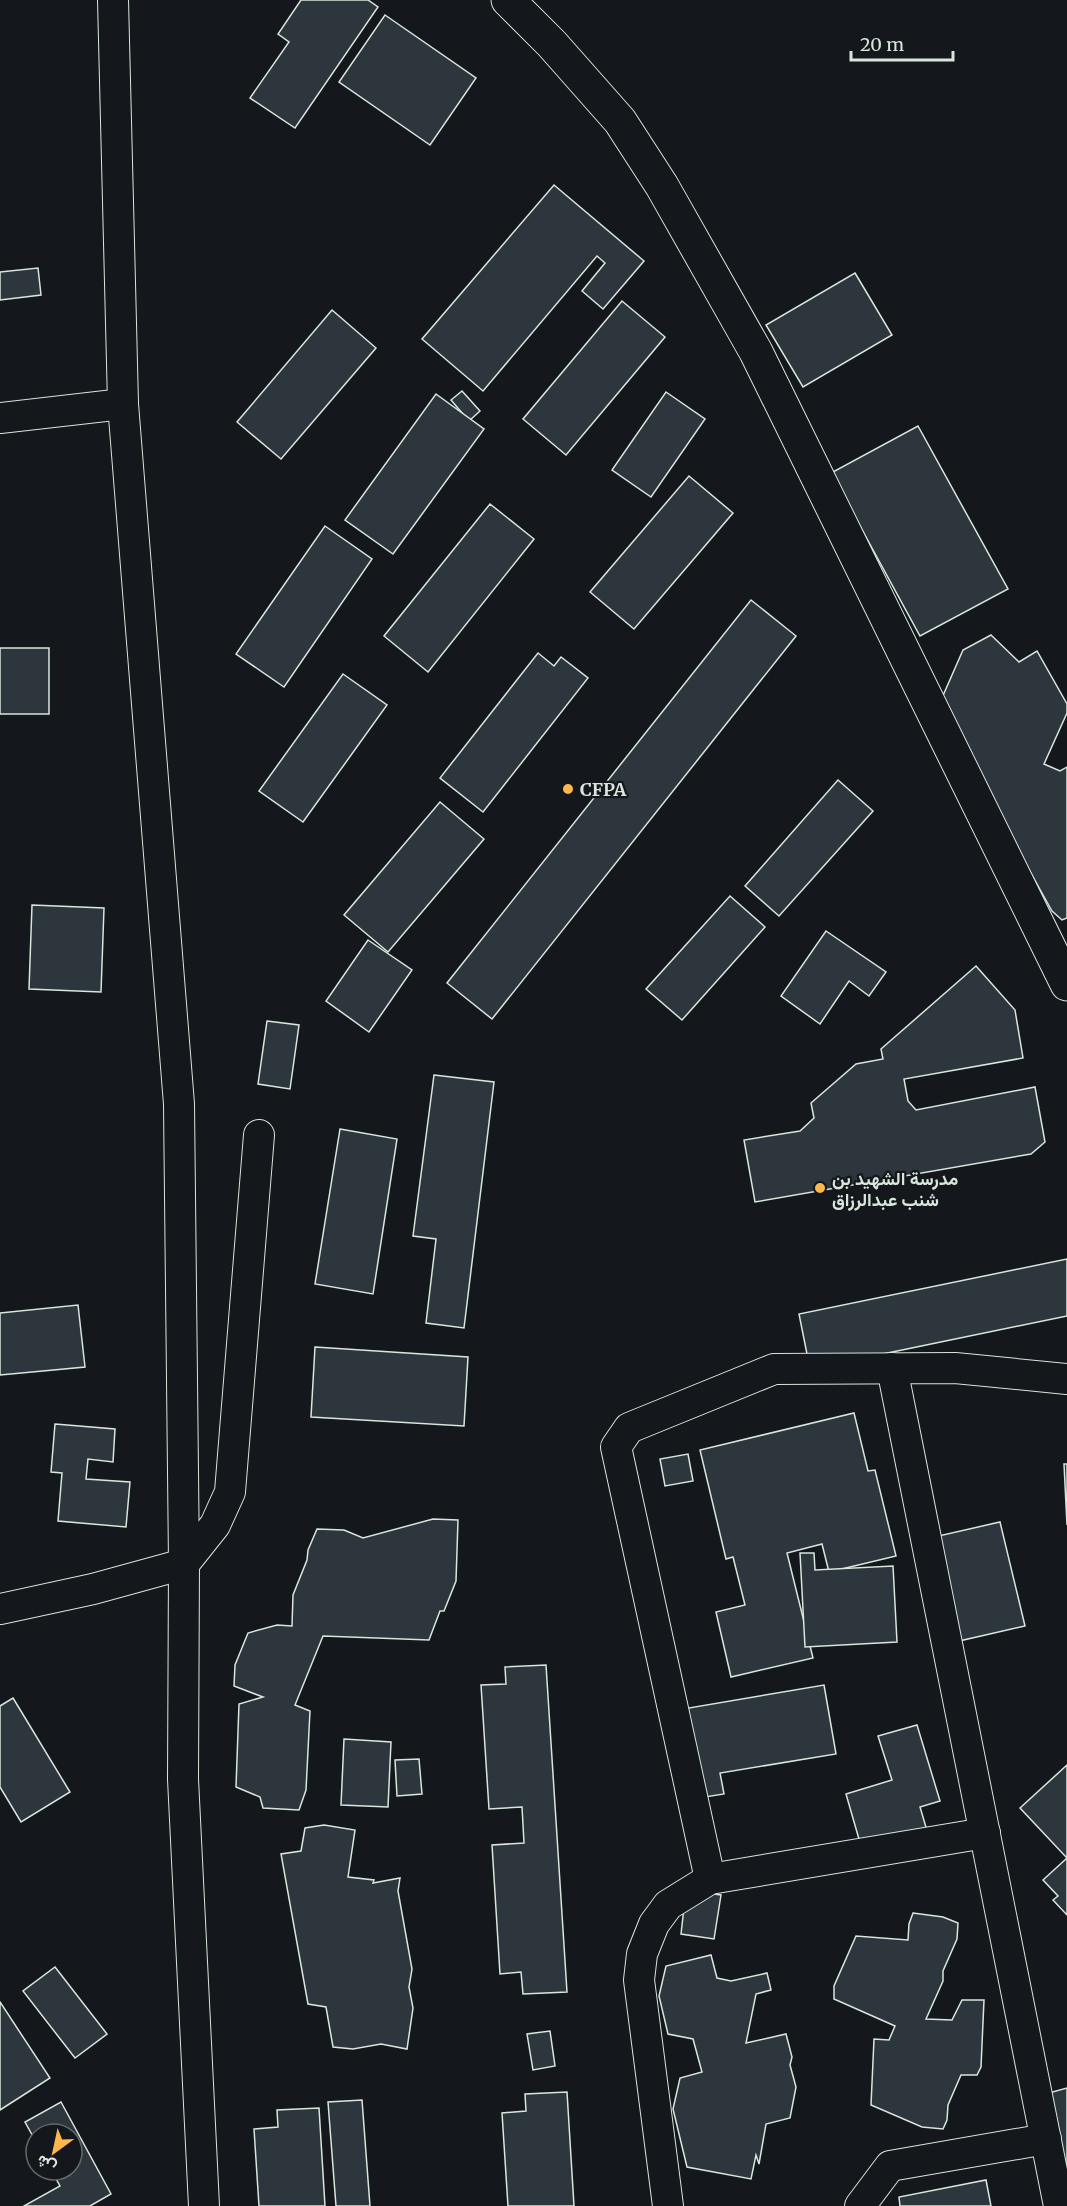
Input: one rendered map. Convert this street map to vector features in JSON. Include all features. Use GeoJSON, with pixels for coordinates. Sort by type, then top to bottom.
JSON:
{"type":"FeatureCollection","features":[{"type":"Feature","properties":{"kind":"main road"},"geometry":{"type":"LineString","coordinates":[[508,0],[552,44],[620,122],[692,237],[756,351],[1066,981]]}},
{"type":"Feature","properties":{"kind":"street"},"geometry":{"type":"LineString","coordinates":[[113,0],[123,404],[179,1104],[184,1564],[183,1779],[204,2206]]}},
{"type":"Feature","properties":{"kind":"street"},"geometry":{"type":"LineString","coordinates":[[0,418],[123,404]]}},
{"type":"Feature","properties":{"kind":"street"},"geometry":{"type":"LineString","coordinates":[[0,1609],[93,1589],[184,1564],[215,1525],[230,1492],[259,1135]]}},
{"type":"Feature","properties":{"kind":"street"},"geometry":{"type":"LineString","coordinates":[[892,1368],[1059,2206]]}},
{"type":"Feature","properties":{"kind":"street"},"geometry":{"type":"LineString","coordinates":[[710,1879],[616,1447],[629,1428],[774,1369],[955,1368],[1067,1379]]}},
{"type":"Feature","properties":{"kind":"street"},"geometry":{"type":"LineString","coordinates":[[668,2206],[639,1980],[642,1954],[654,1923],[668,1905],[710,1879],[985,1833]]}},
{"type":"Feature","properties":{"kind":"street"},"geometry":{"type":"LineString","coordinates":[[860,2206],[890,2166],[1046,2139]]}},
{"type":"Feature","properties":{"kind":"building"},"geometry":{"type":"Polygon","coordinates":[[[301,0],[368,0],[378,7],[295,128],[250,98],[289,42],[278,34],[301,0]]]}},
{"type":"Feature","properties":{"kind":"building"},"geometry":{"type":"Polygon","coordinates":[[[385,15],[476,78],[430,145],[339,82],[385,15]]]}},
{"type":"Feature","properties":{"kind":"building"},"geometry":{"type":"Polygon","coordinates":[[[554,185],[644,261],[603,309],[582,291],[605,263],[597,256],[483,391],[422,339],[554,185]]]}},
{"type":"Feature","properties":{"kind":"building"},"geometry":{"type":"Polygon","coordinates":[[[38,268],[41,295],[0,300],[0,272],[38,268]]]}},
{"type":"Feature","properties":{"kind":"building"},"geometry":{"type":"Polygon","coordinates":[[[855,273],[892,335],[803,387],[766,325],[855,273]]]}},
{"type":"Feature","properties":{"kind":"building"},"geometry":{"type":"Polygon","coordinates":[[[622,301],[665,337],[566,455],[523,419],[622,301]]]}},
{"type":"Feature","properties":{"kind":"building"},"geometry":{"type":"Polygon","coordinates":[[[332,310],[376,348],[281,459],[237,422],[332,310]]]}},
{"type":"Feature","properties":{"kind":"building"},"geometry":{"type":"Polygon","coordinates":[[[462,391],[480,411],[469,421],[451,400],[462,391]]]}},
{"type":"Feature","properties":{"kind":"building"},"geometry":{"type":"Polygon","coordinates":[[[666,392],[705,419],[651,497],[612,470],[666,392]]]}},
{"type":"Feature","properties":{"kind":"building"},"geometry":{"type":"Polygon","coordinates":[[[436,394],[484,429],[393,554],[345,520],[436,394]]]}},
{"type":"Feature","properties":{"kind":"building"},"geometry":{"type":"Polygon","coordinates":[[[918,426],[1008,589],[920,636],[831,473],[918,426]]]}},
{"type":"Feature","properties":{"kind":"building"},"geometry":{"type":"Polygon","coordinates":[[[689,476],[733,513],[634,629],[590,592],[689,476]]]}},
{"type":"Feature","properties":{"kind":"building"},"geometry":{"type":"Polygon","coordinates":[[[490,504],[534,539],[428,672],[384,636],[490,504]]]}},
{"type":"Feature","properties":{"kind":"building"},"geometry":{"type":"Polygon","coordinates":[[[325,526],[372,559],[284,687],[236,654],[325,526]]]}},
{"type":"Feature","properties":{"kind":"building"},"geometry":{"type":"Polygon","coordinates":[[[751,600],[796,636],[492,1019],[447,983],[751,600]]]}},
{"type":"Feature","properties":{"kind":"building"},"geometry":{"type":"Polygon","coordinates":[[[991,635],[1019,662],[1037,651],[1067,704],[1067,713],[1044,764],[1060,771],[1067,767],[1067,918],[1062,920],[1052,911],[938,707],[963,650],[991,635]]]}},
{"type":"Feature","properties":{"kind":"building"},"geometry":{"type":"Polygon","coordinates":[[[0,648],[49,648],[49,714],[0,714],[0,648]]]}},
{"type":"Feature","properties":{"kind":"building"},"geometry":{"type":"Polygon","coordinates":[[[538,653],[554,666],[561,657],[588,678],[483,812],[440,778],[538,653]]]}},
{"type":"Feature","properties":{"kind":"building"},"geometry":{"type":"Polygon","coordinates":[[[343,674],[387,705],[303,822],[259,791],[343,674]]]}},
{"type":"Feature","properties":{"kind":"building"},"geometry":{"type":"Polygon","coordinates":[[[838,780],[873,811],[779,916],[745,886],[838,780]]]}},
{"type":"Feature","properties":{"kind":"building"},"geometry":{"type":"Polygon","coordinates":[[[440,802],[484,839],[388,952],[344,915],[440,802]]]}},
{"type":"Feature","properties":{"kind":"building"},"geometry":{"type":"Polygon","coordinates":[[[730,896],[765,927],[682,1020],[646,989],[730,896]]]}},
{"type":"Feature","properties":{"kind":"building"},"geometry":{"type":"Polygon","coordinates":[[[32,905],[104,908],[101,992],[29,989],[32,905]]]}},
{"type":"Feature","properties":{"kind":"building"},"geometry":{"type":"Polygon","coordinates":[[[826,931],[886,972],[869,996],[849,981],[820,1024],[781,996],[826,931]]]}},
{"type":"Feature","properties":{"kind":"building"},"geometry":{"type":"Polygon","coordinates":[[[368,940],[412,970],[369,1032],[326,1001],[368,940]]]}},
{"type":"Feature","properties":{"kind":"building"},"geometry":{"type":"Polygon","coordinates":[[[976,966],[1015,1010],[1023,1058],[904,1079],[908,1101],[916,1110],[1035,1087],[1045,1142],[1031,1154],[755,1202],[744,1140],[800,1131],[814,1118],[811,1103],[856,1064],[883,1059],[881,1049],[976,966]]]}},
{"type":"Feature","properties":{"kind":"building"},"geometry":{"type":"Polygon","coordinates":[[[267,1021],[299,1025],[290,1089],[258,1084],[267,1021]]]}},
{"type":"Feature","properties":{"kind":"building"},"geometry":{"type":"Polygon","coordinates":[[[434,1075],[494,1082],[464,1328],[426,1323],[436,1239],[413,1236],[434,1075]]]}},
{"type":"Feature","properties":{"kind":"building"},"geometry":{"type":"Polygon","coordinates":[[[340,1129],[397,1139],[373,1294],[315,1284],[340,1129]]]}},
{"type":"Feature","properties":{"kind":"building"},"geometry":{"type":"Polygon","coordinates":[[[1067,1259],[1067,1316],[810,1369],[799,1314],[1067,1259]]]}},
{"type":"Feature","properties":{"kind":"building"},"geometry":{"type":"Polygon","coordinates":[[[78,1305],[85,1367],[0,1375],[0,1313],[78,1305]]]}},
{"type":"Feature","properties":{"kind":"building"},"geometry":{"type":"Polygon","coordinates":[[[315,1347],[468,1357],[464,1426],[311,1417],[315,1347]]]}},
{"type":"Feature","properties":{"kind":"building"},"geometry":{"type":"Polygon","coordinates":[[[854,1413],[868,1471],[875,1470],[896,1556],[829,1572],[822,1544],[787,1553],[813,1658],[731,1677],[716,1612],[745,1605],[733,1557],[726,1559],[700,1450],[854,1413]]]}},
{"type":"Feature","properties":{"kind":"building"},"geometry":{"type":"Polygon","coordinates":[[[55,1424],[115,1429],[113,1462],[88,1459],[86,1479],[130,1482],[126,1527],[58,1521],[62,1473],[51,1472],[55,1424]]]}},
{"type":"Feature","properties":{"kind":"building"},"geometry":{"type":"Polygon","coordinates":[[[688,1454],[693,1481],[665,1486],[660,1459],[688,1454]]]}},
{"type":"Feature","properties":{"kind":"building"},"geometry":{"type":"Polygon","coordinates":[[[1064,1464],[1067,1464],[1067,1525],[1064,1464]]]}},
{"type":"Feature","properties":{"kind":"building"},"geometry":{"type":"Polygon","coordinates":[[[433,1519],[458,1520],[456,1581],[444,1611],[440,1611],[429,1640],[323,1636],[295,1705],[310,1711],[306,1790],[299,1810],[263,1808],[260,1797],[236,1787],[239,1704],[263,1697],[234,1686],[235,1665],[248,1633],[277,1625],[292,1626],[293,1595],[317,1529],[344,1530],[363,1538],[433,1519]]]}},
{"type":"Feature","properties":{"kind":"building"},"geometry":{"type":"Polygon","coordinates":[[[1000,1522],[1025,1626],[959,1641],[934,1537],[1000,1522]]]}},
{"type":"Feature","properties":{"kind":"building"},"geometry":{"type":"Polygon","coordinates":[[[800,1553],[814,1553],[815,1570],[893,1566],[897,1642],[805,1647],[800,1553]]]}},
{"type":"Feature","properties":{"kind":"building"},"geometry":{"type":"Polygon","coordinates":[[[546,1665],[567,1992],[523,1994],[521,1972],[500,1974],[492,1845],[524,1843],[522,1807],[489,1809],[481,1685],[506,1684],[505,1667],[546,1665]]]}},
{"type":"Feature","properties":{"kind":"building"},"geometry":{"type":"Polygon","coordinates":[[[824,1685],[836,1754],[720,1773],[724,1794],[680,1801],[665,1712],[824,1685]]]}},
{"type":"Feature","properties":{"kind":"building"},"geometry":{"type":"Polygon","coordinates":[[[13,1698],[70,1792],[21,1822],[0,1787],[0,1706],[13,1698]]]}},
{"type":"Feature","properties":{"kind":"building"},"geometry":{"type":"Polygon","coordinates":[[[917,1725],[940,1801],[920,1807],[928,1834],[863,1853],[846,1794],[892,1780],[878,1736],[917,1725]]]}},
{"type":"Feature","properties":{"kind":"building"},"geometry":{"type":"Polygon","coordinates":[[[344,1739],[391,1742],[388,1807],[341,1805],[344,1739]]]}},
{"type":"Feature","properties":{"kind":"building"},"geometry":{"type":"Polygon","coordinates":[[[419,1759],[422,1794],[397,1796],[395,1760],[419,1759]]]}},
{"type":"Feature","properties":{"kind":"building"},"geometry":{"type":"Polygon","coordinates":[[[1067,1765],[1067,1858],[1020,1808],[1067,1765]]]}},
{"type":"Feature","properties":{"kind":"building"},"geometry":{"type":"Polygon","coordinates":[[[324,1825],[355,1830],[348,1877],[374,1880],[373,1883],[400,1878],[398,1891],[412,1969],[409,1987],[413,2008],[407,2049],[381,2044],[353,2049],[333,2047],[326,2007],[308,2004],[281,1854],[301,1851],[305,1828],[324,1825]]]}},
{"type":"Feature","properties":{"kind":"building"},"geometry":{"type":"Polygon","coordinates":[[[1067,1858],[1067,1915],[1053,1900],[1058,1896],[1043,1880],[1067,1858]]]}},
{"type":"Feature","properties":{"kind":"building"},"geometry":{"type":"Polygon","coordinates":[[[686,1890],[721,1895],[714,1939],[681,1934],[686,1890]]]}},
{"type":"Feature","properties":{"kind":"building"},"geometry":{"type":"Polygon","coordinates":[[[913,1913],[943,1917],[958,1923],[957,1939],[943,1971],[943,1981],[926,2019],[952,2020],[962,2000],[984,2000],[981,2067],[977,2075],[961,2075],[948,2105],[947,2120],[943,2129],[922,2127],[871,2105],[874,2039],[889,2040],[895,2026],[834,1999],[834,1986],[856,1936],[908,1940],[909,1924],[913,1913]]]}},
{"type":"Feature","properties":{"kind":"building"},"geometry":{"type":"Polygon","coordinates":[[[711,1955],[717,1978],[731,1981],[767,1973],[771,1990],[756,1994],[746,2043],[786,2034],[792,2057],[790,2065],[796,2087],[790,2118],[766,2124],[759,2164],[756,2155],[751,2179],[687,2167],[673,2109],[680,2078],[702,2072],[693,2039],[668,2034],[659,1996],[666,1966],[711,1955]]]}},
{"type":"Feature","properties":{"kind":"building"},"geometry":{"type":"Polygon","coordinates":[[[55,1967],[107,2034],[75,2058],[23,1991],[55,1967]]]}},
{"type":"Feature","properties":{"kind":"building"},"geometry":{"type":"Polygon","coordinates":[[[0,2002],[50,2078],[0,2110],[0,2002]]]}},
{"type":"Feature","properties":{"kind":"building"},"geometry":{"type":"Polygon","coordinates":[[[550,2031],[555,2066],[533,2070],[527,2034],[550,2031]]]}},
{"type":"Feature","properties":{"kind":"building"},"geometry":{"type":"Polygon","coordinates":[[[1067,2088],[1067,2164],[1057,2166],[1038,2096],[1067,2088]]]}},
{"type":"Feature","properties":{"kind":"building"},"geometry":{"type":"Polygon","coordinates":[[[567,2092],[574,2206],[508,2206],[502,2113],[526,2111],[525,2094],[567,2092]]]}},
{"type":"Feature","properties":{"kind":"building"},"geometry":{"type":"Polygon","coordinates":[[[362,2100],[370,2206],[336,2206],[328,2102],[362,2100]]]}},
{"type":"Feature","properties":{"kind":"building"},"geometry":{"type":"Polygon","coordinates":[[[61,2102],[72,2122],[25,2122],[61,2102]]]}},
{"type":"Feature","properties":{"kind":"building"},"geometry":{"type":"Polygon","coordinates":[[[319,2108],[325,2206],[259,2206],[254,2129],[278,2127],[277,2110],[319,2108]]]}},
{"type":"Feature","properties":{"kind":"building"},"geometry":{"type":"Polygon","coordinates":[[[84,2144],[111,2194],[90,2206],[24,2206],[60,2186],[58,2182],[84,2182],[84,2144]]]}},
{"type":"Feature","properties":{"kind":"building"},"geometry":{"type":"Polygon","coordinates":[[[986,2180],[991,2206],[900,2206],[899,2197],[986,2180]]]}},
{"type":"Feature","properties":{"kind":"place","name":"CFPA"},"geometry":{"type":"Point","coordinates":[568,789]}},
{"type":"Feature","properties":{"kind":"place","name":"مدرسة الشهيد بن شنب عبدالرزاق"},"geometry":{"type":"Point","coordinates":[820,1188]}}]}
